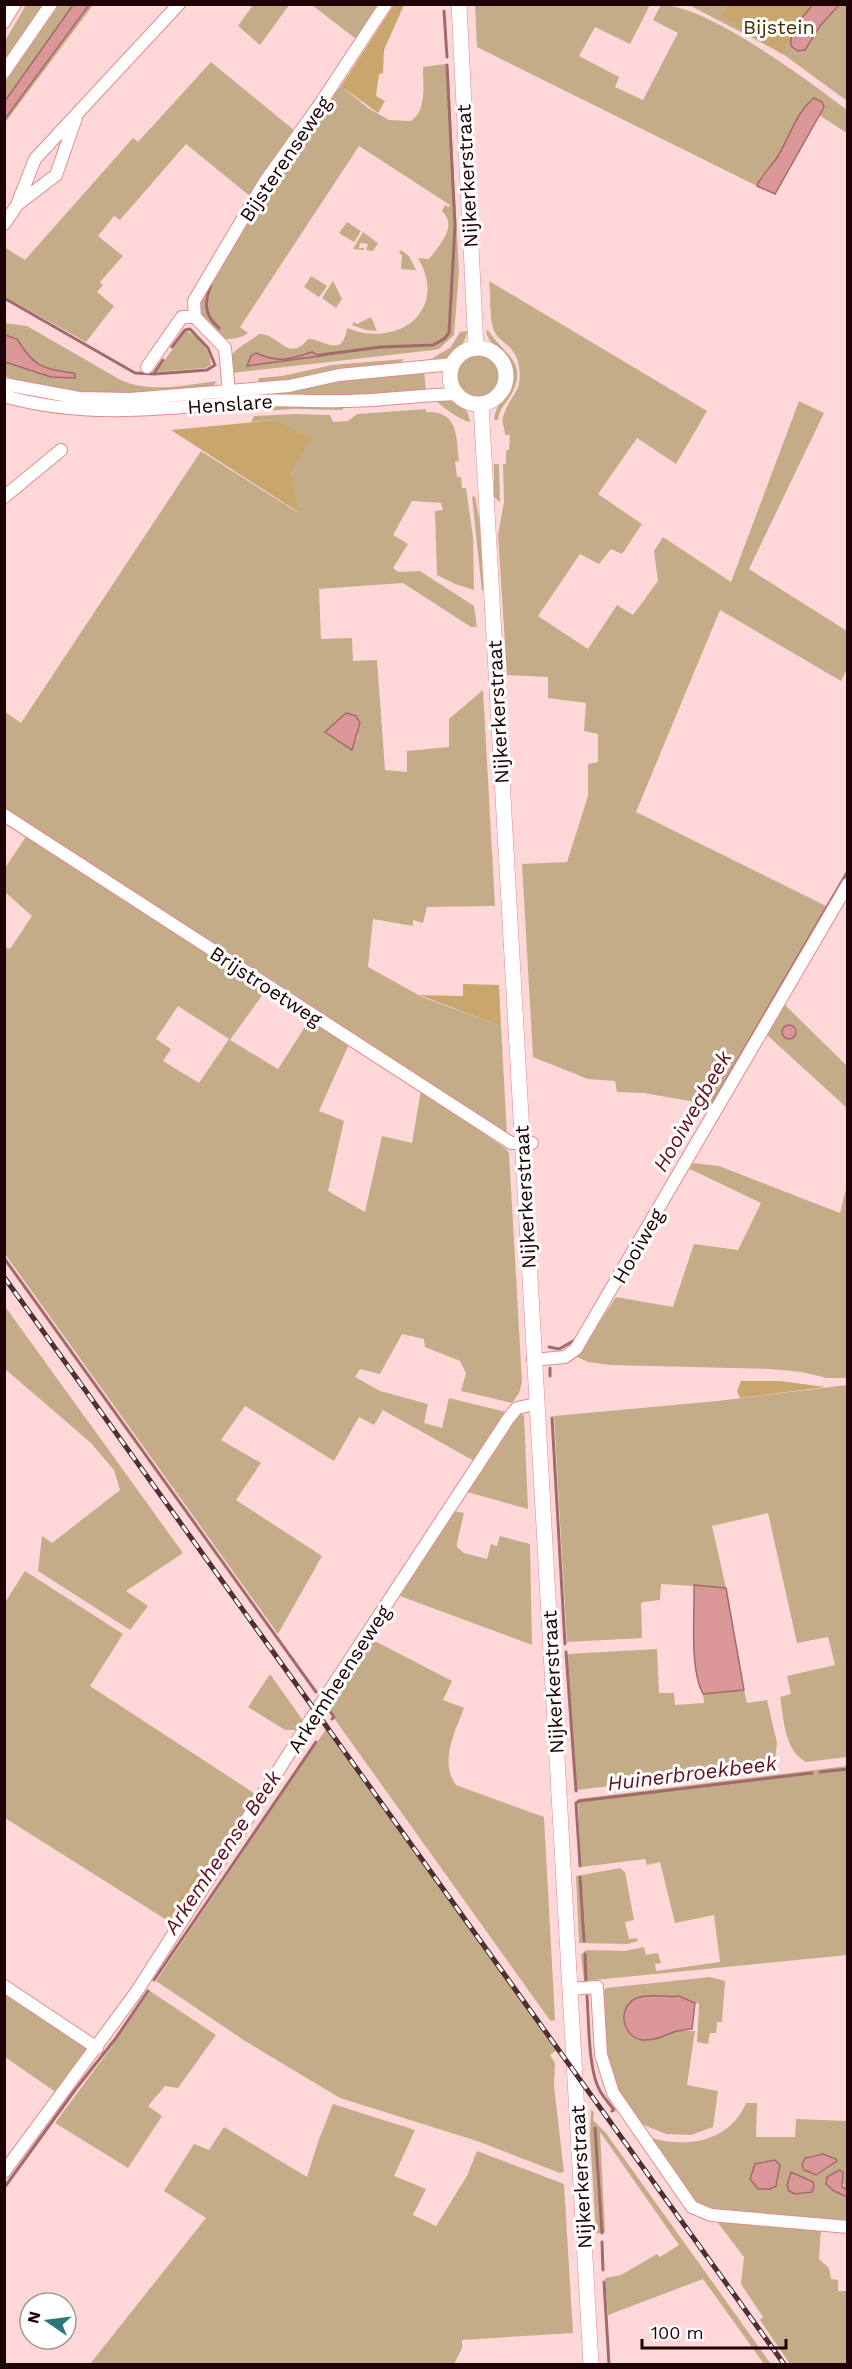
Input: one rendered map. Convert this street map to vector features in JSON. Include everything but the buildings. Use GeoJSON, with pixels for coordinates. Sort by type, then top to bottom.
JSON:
{"type":"FeatureCollection","features":[{"type":"Feature","properties":{"kind":"main road","name":"Nijkerkerstraat"},"geometry":{"type":"LineString","coordinates":[[459,4],[476,348]]}},
{"type":"Feature","properties":{"kind":"main road"},"geometry":{"type":"LineString","coordinates":[[476,348],[489,350],[499,357],[505,368],[506,380],[501,392],[493,400],[481,404],[472,404],[457,394],[451,385],[450,374],[453,363],[459,356],[476,348]]}},
{"type":"Feature","properties":{"kind":"main road","name":"Nijkerkerstraat"},"geometry":{"type":"LineString","coordinates":[[481,404],[527,1143],[533,1360],[571,1989],[576,2180],[591,2364]]}},
{"type":"Feature","properties":{"kind":"street"},"geometry":{"type":"LineString","coordinates":[[4,22],[15,4]]}},
{"type":"Feature","properties":{"kind":"street"},"geometry":{"type":"LineString","coordinates":[[4,72],[51,4]]}},
{"type":"Feature","properties":{"kind":"street"},"geometry":{"type":"LineString","coordinates":[[4,224],[17,205],[35,159],[179,4]]}},
{"type":"Feature","properties":{"kind":"street","name":"Bijsterenseweg"},"geometry":{"type":"LineString","coordinates":[[195,317],[194,301],[264,183],[324,99],[386,4]]}},
{"type":"Feature","properties":{"kind":"street"},"geometry":{"type":"LineString","coordinates":[[17,205],[56,175],[77,114]]}},
{"type":"Feature","properties":{"kind":"street"},"geometry":{"type":"LineString","coordinates":[[147,368],[182,317],[195,317],[225,348],[230,404]]}},
{"type":"Feature","properties":{"kind":"street","name":"Henslare"},"geometry":{"type":"LineString","coordinates":[[4,384],[79,398],[130,399],[289,386],[339,375],[453,363]]}},
{"type":"Feature","properties":{"kind":"street","name":"Henslare"},"geometry":{"type":"LineString","coordinates":[[4,396],[45,407],[80,411],[132,412],[292,399],[342,401],[457,394]]}},
{"type":"Feature","properties":{"kind":"street"},"geometry":{"type":"LineString","coordinates":[[4,497],[61,450]]}},
{"type":"Feature","properties":{"kind":"street","name":"Brijstroetweg"},"geometry":{"type":"LineString","coordinates":[[4,815],[511,1143],[527,1143]]}},
{"type":"Feature","properties":{"kind":"street","name":"Hooiweg"},"geometry":{"type":"LineString","coordinates":[[533,1360],[565,1357],[576,1349],[848,884]]}},
{"type":"Feature","properties":{"kind":"street","name":"Arkemheenseweg"},"geometry":{"type":"LineString","coordinates":[[4,2172],[138,1991],[313,1716],[508,1419],[517,1408],[536,1404]]}},
{"type":"Feature","properties":{"kind":"street"},"geometry":{"type":"LineString","coordinates":[[4,1986],[97,2049]]}},
{"type":"Feature","properties":{"kind":"street","name":"Nijkerkerstraat"},"geometry":{"type":"LineString","coordinates":[[571,1989],[597,1988],[602,2063],[613,2093],[692,2207],[711,2215],[848,2227]]}},
{"type":"Feature","properties":{"kind":"green space"},"geometry":{"type":"Polygon","coordinates":[[[26,5],[46,5],[5,64],[5,41],[26,5]]]}},
{"type":"Feature","properties":{"kind":"green space"},"geometry":{"type":"Polygon","coordinates":[[[59,5],[93,5],[4,124],[5,82],[59,5]]]}},
{"type":"Feature","properties":{"kind":"green space"},"geometry":{"type":"Polygon","coordinates":[[[253,5],[289,5],[260,45],[238,26],[253,5]]]}},
{"type":"Feature","properties":{"kind":"green space"},"geometry":{"type":"Polygon","coordinates":[[[312,5],[384,5],[360,42],[312,5]]]}},
{"type":"Feature","properties":{"kind":"green space"},"geometry":{"type":"Polygon","coordinates":[[[394,5],[404,5],[384,50],[383,73],[379,74],[376,96],[385,101],[378,113],[341,86],[394,5]]]}},
{"type":"Feature","properties":{"kind":"green space"},"geometry":{"type":"Polygon","coordinates":[[[475,5],[650,5],[630,44],[595,27],[579,56],[619,77],[615,87],[643,100],[678,33],[653,20],[661,5],[681,8],[704,17],[757,47],[847,110],[847,133],[819,115],[824,106],[810,101],[776,159],[761,176],[757,186],[477,47],[475,5]]]}},
{"type":"Feature","properties":{"kind":"green space","name":"Bijstein"},"geometry":{"type":"Polygon","coordinates":[[[689,5],[847,5],[847,101],[783,54],[689,5]]]}},
{"type":"Feature","properties":{"kind":"green space","name":"Bijstein"},"geometry":{"type":"Polygon","coordinates":[[[726,5],[813,5],[798,24],[782,54],[722,17],[726,5]]]}},
{"type":"Feature","properties":{"kind":"green space"},"geometry":{"type":"Polygon","coordinates":[[[211,62],[295,131],[251,197],[186,144],[120,220],[114,216],[98,236],[123,256],[100,282],[103,285],[97,292],[114,306],[86,342],[5,297],[4,247],[25,260],[133,138],[138,142],[211,62]]]}},
{"type":"Feature","properties":{"kind":"green space"},"geometry":{"type":"Polygon","coordinates":[[[448,65],[459,271],[454,335],[439,349],[434,350],[232,373],[229,359],[239,348],[259,334],[272,338],[283,346],[295,349],[308,339],[337,345],[345,338],[347,328],[366,333],[384,333],[400,329],[414,320],[423,309],[427,294],[426,277],[418,258],[429,259],[446,235],[448,223],[442,211],[445,205],[449,207],[450,205],[359,146],[240,327],[248,333],[239,338],[222,339],[200,314],[199,302],[255,204],[316,117],[341,86],[368,108],[389,120],[411,121],[420,111],[422,104],[423,67],[448,65]]]}},
{"type":"Feature","properties":{"kind":"green space"},"geometry":{"type":"Polygon","coordinates":[[[347,222],[361,231],[354,242],[339,233],[347,222]]]}},
{"type":"Feature","properties":{"kind":"green space"},"geometry":{"type":"Polygon","coordinates":[[[363,232],[378,243],[373,251],[366,250],[368,244],[360,243],[359,248],[364,248],[364,250],[353,249],[363,232]]]}},
{"type":"Feature","properties":{"kind":"green space"},"geometry":{"type":"Polygon","coordinates":[[[401,250],[409,256],[416,270],[401,269],[402,255],[399,253],[401,250]]]}},
{"type":"Feature","properties":{"kind":"green space"},"geometry":{"type":"Polygon","coordinates":[[[311,276],[327,286],[319,297],[304,287],[311,276]]]}},
{"type":"Feature","properties":{"kind":"green space"},"geometry":{"type":"Polygon","coordinates":[[[333,281],[342,299],[336,308],[322,298],[333,281]]]}},
{"type":"Feature","properties":{"kind":"green space"},"geometry":{"type":"Polygon","coordinates":[[[489,281],[707,411],[676,464],[637,438],[598,494],[642,524],[622,554],[611,549],[599,564],[580,554],[538,616],[588,649],[617,605],[633,615],[658,581],[654,551],[663,537],[731,582],[799,401],[824,413],[749,569],[847,631],[847,669],[841,681],[720,610],[636,812],[828,907],[713,1105],[644,1093],[617,1092],[615,1081],[588,1079],[533,1057],[522,864],[567,862],[588,796],[588,764],[598,762],[598,734],[584,731],[586,703],[548,698],[548,677],[507,675],[498,535],[504,502],[503,464],[506,464],[506,450],[509,450],[510,435],[505,435],[502,420],[518,388],[520,375],[514,352],[498,337],[493,328],[489,281]]]}},
{"type":"Feature","properties":{"kind":"green space"},"geometry":{"type":"Polygon","coordinates":[[[371,317],[377,331],[352,325],[354,322],[357,324],[371,317]]]}},
{"type":"Feature","properties":{"kind":"green space"},"geometry":{"type":"Polygon","coordinates":[[[4,323],[27,326],[131,384],[167,387],[217,381],[213,386],[195,391],[89,395],[22,382],[5,376],[5,362],[51,377],[73,373],[39,365],[28,355],[17,339],[5,335],[4,323]]]}},
{"type":"Feature","properties":{"kind":"green space"},"geometry":{"type":"Polygon","coordinates":[[[486,330],[511,357],[517,372],[517,381],[498,420],[494,420],[495,414],[509,386],[511,373],[507,360],[490,342],[486,330]]]}},
{"type":"Feature","properties":{"kind":"green space"},"geometry":{"type":"Polygon","coordinates":[[[186,331],[195,336],[203,345],[209,354],[211,365],[205,368],[156,372],[186,331]]]}},
{"type":"Feature","properties":{"kind":"green space"},"geometry":{"type":"Polygon","coordinates":[[[467,331],[466,338],[459,349],[443,359],[430,362],[434,357],[450,348],[460,332],[467,331]]]}},
{"type":"Feature","properties":{"kind":"green space"},"geometry":{"type":"Polygon","coordinates":[[[478,355],[493,361],[499,376],[493,391],[478,397],[463,391],[457,376],[463,361],[478,355]]]}},
{"type":"Feature","properties":{"kind":"green space"},"geometry":{"type":"Polygon","coordinates":[[[404,359],[397,365],[257,385],[259,378],[282,376],[332,365],[404,359]]]}},
{"type":"Feature","properties":{"kind":"green space"},"geometry":{"type":"Polygon","coordinates":[[[424,370],[426,391],[373,396],[259,398],[258,391],[424,370]]]}},
{"type":"Feature","properties":{"kind":"green space"},"geometry":{"type":"Polygon","coordinates":[[[434,398],[458,402],[466,409],[470,422],[450,412],[434,398]]]}},
{"type":"Feature","properties":{"kind":"green space"},"geometry":{"type":"Polygon","coordinates":[[[351,404],[341,410],[264,411],[259,405],[351,404]]]}},
{"type":"Feature","properties":{"kind":"green space"},"geometry":{"type":"Polygon","coordinates":[[[426,409],[426,412],[445,415],[454,427],[459,461],[455,462],[457,477],[461,477],[462,488],[466,488],[473,537],[474,590],[437,575],[435,511],[443,510],[441,503],[412,501],[393,535],[408,544],[393,568],[398,572],[420,571],[474,606],[477,627],[471,627],[403,583],[319,589],[321,639],[352,638],[353,661],[377,660],[385,770],[407,772],[407,751],[449,747],[449,719],[483,690],[495,906],[427,907],[423,923],[413,920],[413,926],[373,919],[368,967],[422,997],[501,1026],[507,1135],[5,808],[4,711],[21,723],[201,451],[297,512],[291,472],[276,420],[251,422],[254,416],[330,415],[333,422],[348,421],[357,414],[426,409]],[[346,713],[326,733],[354,743],[358,736],[346,713]]]}},
{"type":"Feature","properties":{"kind":"green space"},"geometry":{"type":"Polygon","coordinates":[[[276,420],[311,439],[291,472],[298,512],[171,430],[276,420]]]}},
{"type":"Feature","properties":{"kind":"green space"},"geometry":{"type":"Polygon","coordinates":[[[494,464],[499,464],[500,502],[494,497],[494,464]]]}},
{"type":"Feature","properties":{"kind":"green space"},"geometry":{"type":"Polygon","coordinates":[[[475,496],[480,524],[484,589],[482,591],[472,497],[475,496]]]}},
{"type":"Feature","properties":{"kind":"green space"},"geometry":{"type":"Polygon","coordinates":[[[27,835],[266,990],[230,1040],[278,1069],[310,1019],[349,1044],[319,1111],[344,1121],[328,1191],[365,1212],[382,1136],[412,1143],[421,1090],[509,1153],[522,1382],[519,1393],[512,1403],[461,1391],[466,1373],[460,1361],[425,1347],[424,1339],[402,1334],[380,1374],[360,1369],[355,1377],[380,1391],[428,1404],[424,1423],[442,1428],[449,1398],[506,1412],[474,1461],[383,1410],[374,1425],[359,1417],[334,1461],[245,1406],[221,1440],[261,1463],[236,1500],[322,1556],[278,1634],[5,1254],[4,946],[10,949],[32,916],[5,892],[5,868],[27,835]],[[178,1006],[156,1039],[171,1049],[163,1061],[199,1083],[229,1039],[178,1006]]]}},
{"type":"Feature","properties":{"kind":"green space"},"geometry":{"type":"Polygon","coordinates":[[[463,984],[499,985],[501,1026],[419,995],[463,996],[463,984]]]}},
{"type":"Feature","properties":{"kind":"green space"},"geometry":{"type":"Polygon","coordinates":[[[785,1005],[847,1066],[847,1108],[767,1035],[785,1005]]]}},
{"type":"Feature","properties":{"kind":"green space"},"geometry":{"type":"Polygon","coordinates":[[[693,1163],[719,1166],[840,1213],[847,1185],[847,1378],[827,1378],[802,1372],[771,1369],[610,1365],[588,1362],[577,1357],[616,1297],[673,1307],[694,1244],[738,1250],[761,1203],[690,1169],[693,1163]]]}},
{"type":"Feature","properties":{"kind":"green space"},"geometry":{"type":"Polygon","coordinates":[[[4,1305],[183,1553],[126,1591],[148,1606],[130,1630],[38,1571],[42,1536],[52,1543],[120,1490],[114,1470],[91,1443],[5,1369],[4,1305]]]}},
{"type":"Feature","properties":{"kind":"green space"},"geometry":{"type":"Polygon","coordinates":[[[741,1381],[780,1381],[825,1387],[740,1398],[737,1391],[741,1381]]]}},
{"type":"Feature","properties":{"kind":"green space"},"geometry":{"type":"Polygon","coordinates":[[[847,1385],[847,1757],[806,1762],[793,1750],[786,1733],[780,1697],[791,1694],[787,1676],[835,1665],[828,1637],[797,1643],[768,1513],[712,1526],[726,1588],[661,1584],[660,1600],[641,1604],[642,1638],[567,1642],[554,1416],[718,1401],[847,1385]]]}},
{"type":"Feature","properties":{"kind":"green space"},"geometry":{"type":"Polygon","coordinates":[[[521,1414],[524,1415],[528,1509],[467,1492],[514,1420],[521,1414]]]}},
{"type":"Feature","properties":{"kind":"green space"},"geometry":{"type":"Polygon","coordinates":[[[454,1511],[464,1513],[457,1547],[464,1553],[487,1559],[491,1544],[497,1546],[500,1536],[530,1544],[532,1645],[400,1596],[454,1511]]]}},
{"type":"Feature","properties":{"kind":"green space"},"geometry":{"type":"Polygon","coordinates":[[[25,1571],[123,1634],[90,1686],[260,1797],[209,1876],[199,1870],[165,1919],[5,1818],[4,1604],[25,1571]]]}},
{"type":"Feature","properties":{"kind":"green space"},"geometry":{"type":"Polygon","coordinates":[[[371,1639],[452,1681],[443,1700],[464,1708],[450,1747],[449,1767],[456,1785],[544,1817],[555,2020],[549,2019],[326,1707],[371,1639]]]}},
{"type":"Feature","properties":{"kind":"green space"},"geometry":{"type":"Polygon","coordinates":[[[657,1649],[659,1693],[674,1693],[675,1705],[704,1703],[703,1694],[744,1690],[747,1703],[767,1700],[777,1743],[775,1760],[766,1767],[577,1790],[567,1654],[657,1649]]]}},
{"type":"Feature","properties":{"kind":"green space"},"geometry":{"type":"Polygon","coordinates":[[[270,1674],[304,1722],[298,1730],[285,1730],[248,1707],[270,1674]]]}},
{"type":"Feature","properties":{"kind":"green space"},"geometry":{"type":"Polygon","coordinates":[[[326,1729],[557,2050],[550,2055],[555,2063],[554,2086],[564,2172],[560,2173],[477,2141],[340,2098],[245,2041],[156,1981],[326,1729]]]}},
{"type":"Feature","properties":{"kind":"green space"},"geometry":{"type":"Polygon","coordinates":[[[847,1766],[847,1955],[584,1981],[581,1955],[586,1950],[625,1951],[644,1947],[646,1955],[658,1953],[661,1963],[655,1964],[656,1971],[720,1962],[714,1915],[675,1923],[660,1862],[647,1865],[645,1859],[581,1867],[578,1799],[847,1766]]]}},
{"type":"Feature","properties":{"kind":"green space"},"geometry":{"type":"Polygon","coordinates":[[[620,1868],[625,1872],[634,1920],[625,1922],[629,1939],[637,1938],[638,1941],[628,1944],[579,1943],[576,1876],[620,1868]]]}},
{"type":"Feature","properties":{"kind":"green space"},"geometry":{"type":"Polygon","coordinates":[[[199,1869],[209,1876],[175,1926],[165,1919],[199,1869]]]}},
{"type":"Feature","properties":{"kind":"green space"},"geometry":{"type":"Polygon","coordinates":[[[710,1977],[725,1981],[722,2022],[717,2022],[716,2033],[710,2033],[708,2044],[697,2042],[699,2004],[679,1996],[626,2009],[624,2020],[627,2029],[634,2036],[644,2040],[679,2031],[695,2031],[687,2085],[718,2091],[713,2127],[691,2135],[666,2134],[644,2125],[629,2113],[606,2069],[602,1993],[606,1988],[710,1977]]]}},
{"type":"Feature","properties":{"kind":"green space"},"geometry":{"type":"Polygon","coordinates":[[[4,1989],[88,2050],[57,2093],[5,2057],[4,1989]]]}},
{"type":"Feature","properties":{"kind":"green space"},"geometry":{"type":"Polygon","coordinates":[[[150,1991],[216,2035],[178,2088],[165,2086],[148,2106],[162,2116],[128,2168],[55,2123],[150,1991]]]}},
{"type":"Feature","properties":{"kind":"green space"},"geometry":{"type":"Polygon","coordinates":[[[746,2103],[757,2103],[756,2137],[795,2137],[796,2119],[847,2121],[847,2190],[843,2188],[844,2184],[831,2177],[834,2191],[847,2197],[847,2223],[700,2209],[646,2136],[674,2142],[703,2140],[716,2135],[738,2117],[746,2103]],[[823,2154],[808,2156],[802,2164],[816,2175],[828,2168],[836,2159],[823,2154]],[[775,2160],[761,2162],[762,2189],[776,2185],[780,2165],[775,2160]],[[793,2172],[789,2177],[788,2189],[813,2182],[793,2172]]]}},
{"type":"Feature","properties":{"kind":"green space"},"geometry":{"type":"Polygon","coordinates":[[[333,2104],[415,2130],[394,2176],[426,2189],[413,2215],[436,2226],[467,2176],[477,2151],[564,2184],[573,2333],[462,2340],[462,2348],[454,2364],[90,2364],[206,2218],[164,2191],[194,2144],[209,2150],[224,2127],[307,2177],[333,2104]]]}},
{"type":"Feature","properties":{"kind":"green space"},"geometry":{"type":"Polygon","coordinates":[[[591,2110],[594,2112],[593,2120],[606,2133],[771,2364],[764,2364],[703,2279],[608,2315],[605,2278],[621,2275],[657,2254],[660,2257],[679,2245],[600,2132],[605,2233],[596,2233],[590,2135],[591,2110]]]}},
{"type":"Feature","properties":{"kind":"green space"},"geometry":{"type":"Polygon","coordinates":[[[715,2219],[821,2227],[819,2259],[829,2268],[831,2279],[838,2280],[838,2291],[847,2291],[847,2364],[790,2364],[760,2320],[763,2317],[741,2284],[744,2257],[715,2219]]]}},
{"type":"Feature","properties":{"kind":"shaded area"},"geometry":{"type":"Polygon","coordinates":[[[813,4],[839,5],[820,26],[805,50],[798,51],[791,46],[792,35],[813,4]]]}},
{"type":"Feature","properties":{"kind":"shaded area"},"geometry":{"type":"Polygon","coordinates":[[[73,5],[89,5],[5,119],[5,101],[73,5]]]}},
{"type":"Feature","properties":{"kind":"shaded area"},"geometry":{"type":"Polygon","coordinates":[[[814,98],[822,102],[824,107],[775,194],[757,186],[781,152],[802,111],[814,98]]]}},
{"type":"Feature","properties":{"kind":"shaded area"},"geometry":{"type":"Polygon","coordinates":[[[5,335],[17,339],[28,355],[39,365],[73,373],[75,378],[51,377],[5,362],[5,335]]]}},
{"type":"Feature","properties":{"kind":"shaded area"},"geometry":{"type":"Polygon","coordinates":[[[312,352],[320,356],[247,366],[251,356],[256,353],[284,359],[312,352]]]}},
{"type":"Feature","properties":{"kind":"shaded area"},"geometry":{"type":"Polygon","coordinates":[[[346,713],[356,716],[360,723],[352,750],[325,732],[346,713]]]}},
{"type":"Feature","properties":{"kind":"shaded area"},"geometry":{"type":"Polygon","coordinates":[[[786,1025],[792,1025],[796,1032],[792,1039],[786,1039],[782,1035],[782,1029],[786,1025]]]}},
{"type":"Feature","properties":{"kind":"shaded area"},"geometry":{"type":"Polygon","coordinates":[[[694,1585],[726,1588],[744,1690],[703,1694],[694,1656],[694,1585]]]}},
{"type":"Feature","properties":{"kind":"shaded area"},"geometry":{"type":"Polygon","coordinates":[[[679,1996],[695,2003],[692,2029],[642,2040],[630,2033],[626,2027],[624,2014],[626,2007],[637,1998],[679,1996]]]}},
{"type":"Feature","properties":{"kind":"shaded area"},"geometry":{"type":"Polygon","coordinates":[[[823,2154],[837,2161],[816,2175],[804,2170],[802,2164],[805,2158],[823,2154]]]}},
{"type":"Feature","properties":{"kind":"shaded area"},"geometry":{"type":"Polygon","coordinates":[[[775,2160],[780,2165],[776,2186],[770,2189],[758,2189],[750,2179],[755,2164],[775,2160]]]}},
{"type":"Feature","properties":{"kind":"shaded area"},"geometry":{"type":"Polygon","coordinates":[[[839,2170],[843,2172],[842,2187],[847,2190],[847,2197],[826,2184],[827,2177],[839,2170]]]}},
{"type":"Feature","properties":{"kind":"shaded area"},"geometry":{"type":"Polygon","coordinates":[[[791,2172],[813,2182],[812,2192],[795,2194],[789,2191],[787,2185],[791,2172]]]}},
{"type":"Feature","properties":{"kind":"waterway"},"geometry":{"type":"LineString","coordinates":[[444,11],[447,57]]}},
{"type":"Feature","properties":{"kind":"waterway"},"geometry":{"type":"LineString","coordinates":[[320,355],[381,347],[433,345],[449,333],[455,226],[447,65]]}},
{"type":"Feature","properties":{"kind":"waterway"},"geometry":{"type":"LineString","coordinates":[[211,285],[206,303],[210,318],[219,328]]}},
{"type":"Feature","properties":{"kind":"waterway"},"geometry":{"type":"LineString","coordinates":[[4,298],[135,373],[207,370],[215,365],[208,348],[190,329],[185,330],[172,347]]}},
{"type":"Feature","properties":{"kind":"waterway"},"geometry":{"type":"LineString","coordinates":[[154,373],[163,360]]}},
{"type":"Feature","properties":{"kind":"waterway","name":"Hooiwegbeek"},"geometry":{"type":"LineString","coordinates":[[713,1103],[848,871]]}},
{"type":"Feature","properties":{"kind":"waterway"},"geometry":{"type":"LineString","coordinates":[[4,1258],[316,1692]]}},
{"type":"Feature","properties":{"kind":"waterway","name":"Hooiwegbeek"},"geometry":{"type":"LineString","coordinates":[[549,1347],[559,1349],[575,1340]]}},
{"type":"Feature","properties":{"kind":"waterway","name":"Hooiwegbeek"},"geometry":{"type":"LineString","coordinates":[[550,1368],[550,1376]]}},
{"type":"Feature","properties":{"kind":"waterway","name":"Hooiwegbeek"},"geometry":{"type":"LineString","coordinates":[[552,1418],[565,1644]]}},
{"type":"Feature","properties":{"kind":"waterway","name":"Hooiwegbeek"},"geometry":{"type":"LineString","coordinates":[[566,1652],[576,1791]]}},
{"type":"Feature","properties":{"kind":"waterway","name":"Arkemheense Beek"},"geometry":{"type":"LineString","coordinates":[[329,1710],[334,1717],[332,1719]]}},
{"type":"Feature","properties":{"kind":"waterway","name":"Arkemheense Beek"},"geometry":{"type":"LineString","coordinates":[[154,1980],[316,1742]]}},
{"type":"Feature","properties":{"kind":"waterway","name":"Huinerbroekbeek"},"geometry":{"type":"LineString","coordinates":[[820,1772],[848,1769]]}},
{"type":"Feature","properties":{"kind":"waterway","name":"Huinerbroekbeek"},"geometry":{"type":"LineString","coordinates":[[576,1803],[812,1773]]}},
{"type":"Feature","properties":{"kind":"waterway"},"geometry":{"type":"LineString","coordinates":[[576,1803],[580,1866]]}},
{"type":"Feature","properties":{"kind":"waterway"},"geometry":{"type":"LineString","coordinates":[[580,1877],[584,1941]]}},
{"type":"Feature","properties":{"kind":"waterway"},"geometry":{"type":"LineString","coordinates":[[585,1954],[586,1981]]}},
{"type":"Feature","properties":{"kind":"waterway","name":"Arkemheense Beek"},"geometry":{"type":"LineString","coordinates":[[4,2188],[116,2038],[148,1991]]}},
{"type":"Feature","properties":{"kind":"waterway"},"geometry":{"type":"LineString","coordinates":[[587,1996],[593,2071],[600,2091],[614,2110],[612,2111]]}},
{"type":"Feature","properties":{"kind":"waterway"},"geometry":{"type":"LineString","coordinates":[[595,2128],[602,2233]]}},
{"type":"Feature","properties":{"kind":"waterway"},"geometry":{"type":"LineString","coordinates":[[602,2242],[603,2270]]}},
{"type":"Feature","properties":{"kind":"waterway"},"geometry":{"type":"LineString","coordinates":[[604,2282],[609,2364]]}},
{"type":"Feature","properties":{"kind":"railway"},"geometry":{"type":"LineString","coordinates":[[4,1277],[784,2364]]}}]}
